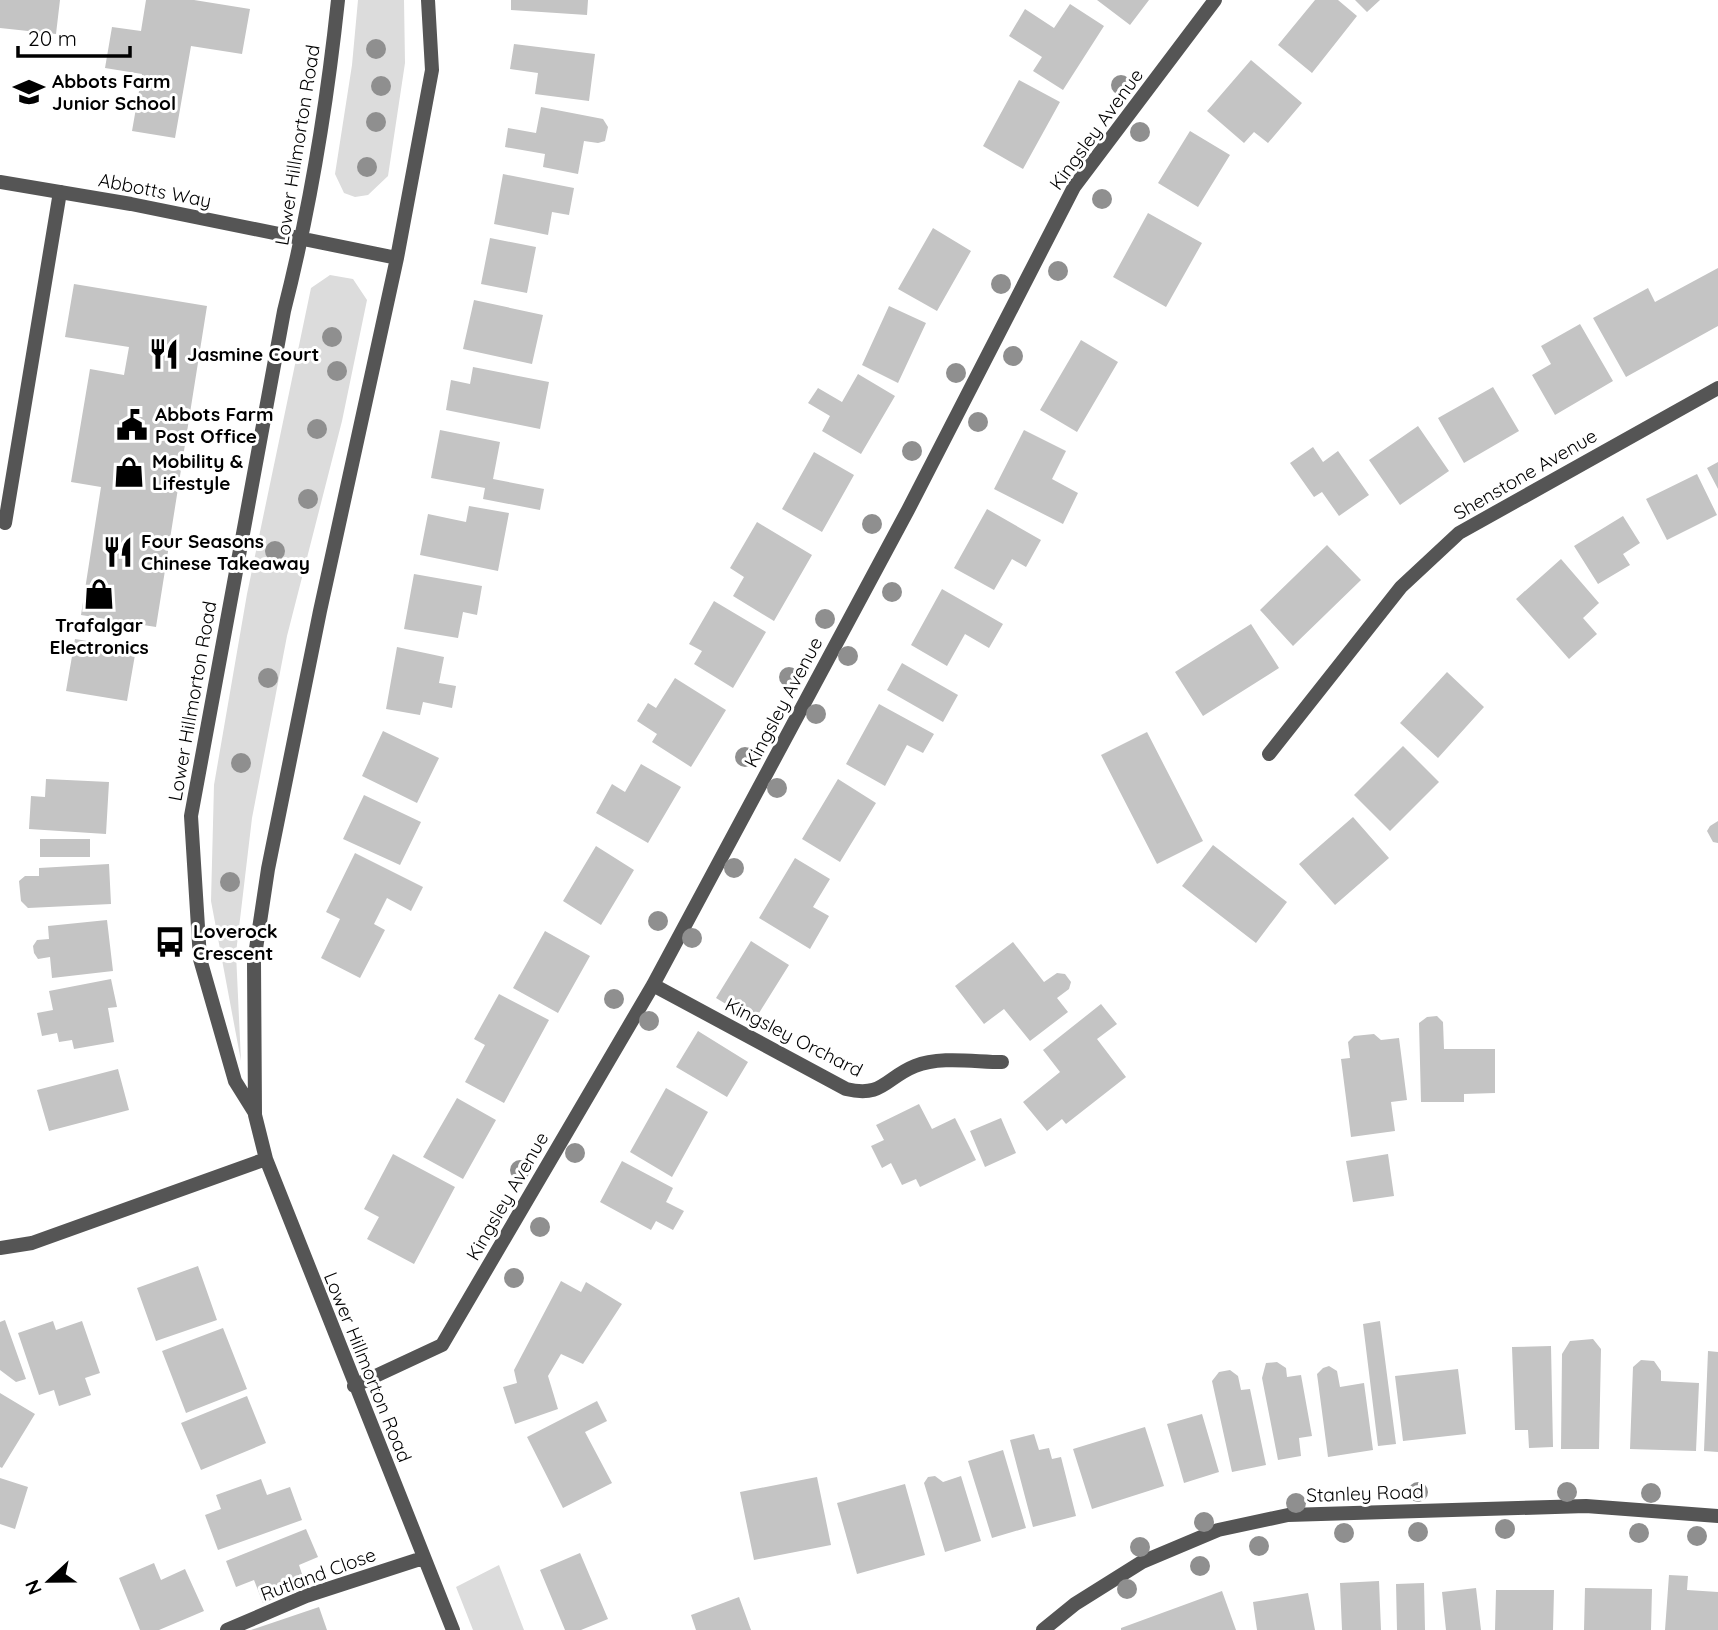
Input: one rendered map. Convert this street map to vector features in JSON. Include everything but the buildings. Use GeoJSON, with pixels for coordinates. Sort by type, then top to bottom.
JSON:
{"type":"FeatureCollection","features":[{"type":"Feature","properties":{"kind":"street","name":"Lower Hillmorton Road"},"geometry":{"type":"LineString","coordinates":[[256,1115],[235,1081],[200,959],[191,816],[282,324],[302,239],[331,63],[338,0]]}},
{"type":"Feature","properties":{"kind":"street","name":"Lower Hillmorton Road"},"geometry":{"type":"LineString","coordinates":[[428,0],[432,70],[397,258],[323,597],[268,869],[254,962],[256,1115],[266,1159],[453,1630]]}},
{"type":"Feature","properties":{"kind":"street","name":"Kingsley Avenue"},"geometry":{"type":"LineString","coordinates":[[354,1386],[442,1346],[653,985],[908,510],[1074,187],[1214,0]]}},
{"type":"Feature","properties":{"kind":"street","name":"Abbotts Way"},"geometry":{"type":"LineString","coordinates":[[0,182],[131,204],[397,258]]}},
{"type":"Feature","properties":{"kind":"street"},"geometry":{"type":"LineString","coordinates":[[5,523],[60,192]]}},
{"type":"Feature","properties":{"kind":"street","name":"Shenstone Avenue"},"geometry":{"type":"LineString","coordinates":[[1269,754],[1401,587],[1459,533],[1718,388]]}},
{"type":"Feature","properties":{"kind":"street","name":"Kingsley Orchard"},"geometry":{"type":"LineString","coordinates":[[653,985],[846,1088],[864,1093],[882,1087],[915,1066],[940,1062],[1002,1062]]}},
{"type":"Feature","properties":{"kind":"street"},"geometry":{"type":"LineString","coordinates":[[0,1248],[32,1243],[266,1159]]}},
{"type":"Feature","properties":{"kind":"street","name":"Stanley Road"},"geometry":{"type":"LineString","coordinates":[[1043,1630],[1074,1604],[1142,1562],[1218,1530],[1288,1515],[1586,1506],[1718,1516]]}},
{"type":"Feature","properties":{"kind":"street","name":"Rutland Close"},"geometry":{"type":"LineString","coordinates":[[228,1630],[306,1596],[423,1558]]}},
{"type":"Feature","properties":{"kind":"shaded area"},"geometry":{"type":"Polygon","coordinates":[[[358,0],[404,0],[405,63],[388,176],[368,195],[355,197],[344,193],[335,174],[352,65],[358,0]]]}},
{"type":"Feature","properties":{"kind":"shaded area"},"geometry":{"type":"Polygon","coordinates":[[[330,275],[353,279],[367,300],[342,421],[287,636],[252,818],[236,953],[241,1061],[211,901],[214,785],[247,594],[311,288],[330,275]]]}},
{"type":"Feature","properties":{"kind":"shaded area"},"geometry":{"type":"Polygon","coordinates":[[[499,1565],[524,1630],[473,1630],[456,1587],[499,1565]]]}},
{"type":"Feature","properties":{"kind":"place","name":"Abbots Farm Junior School"},"geometry":{"type":"Point","coordinates":[29,92]}},
{"type":"Feature","properties":{"kind":"place","name":"Jasmine Court"},"geometry":{"type":"Point","coordinates":[164,354]}},
{"type":"Feature","properties":{"kind":"place","name":"Abbots Farm Post Office"},"geometry":{"type":"Point","coordinates":[132,425]}},
{"type":"Feature","properties":{"kind":"place","name":"Mobility & Lifestyle"},"geometry":{"type":"Point","coordinates":[129,472]}},
{"type":"Feature","properties":{"kind":"place","name":"Four Seasons Chinese Takeaway"},"geometry":{"type":"Point","coordinates":[118,552]}},
{"type":"Feature","properties":{"kind":"place","name":"Trafalgar Electronics"},"geometry":{"type":"Point","coordinates":[99,594]}},
{"type":"Feature","properties":{"kind":"place","name":"Loverock Crescent"},"geometry":{"type":"Point","coordinates":[170,942]}}]}
